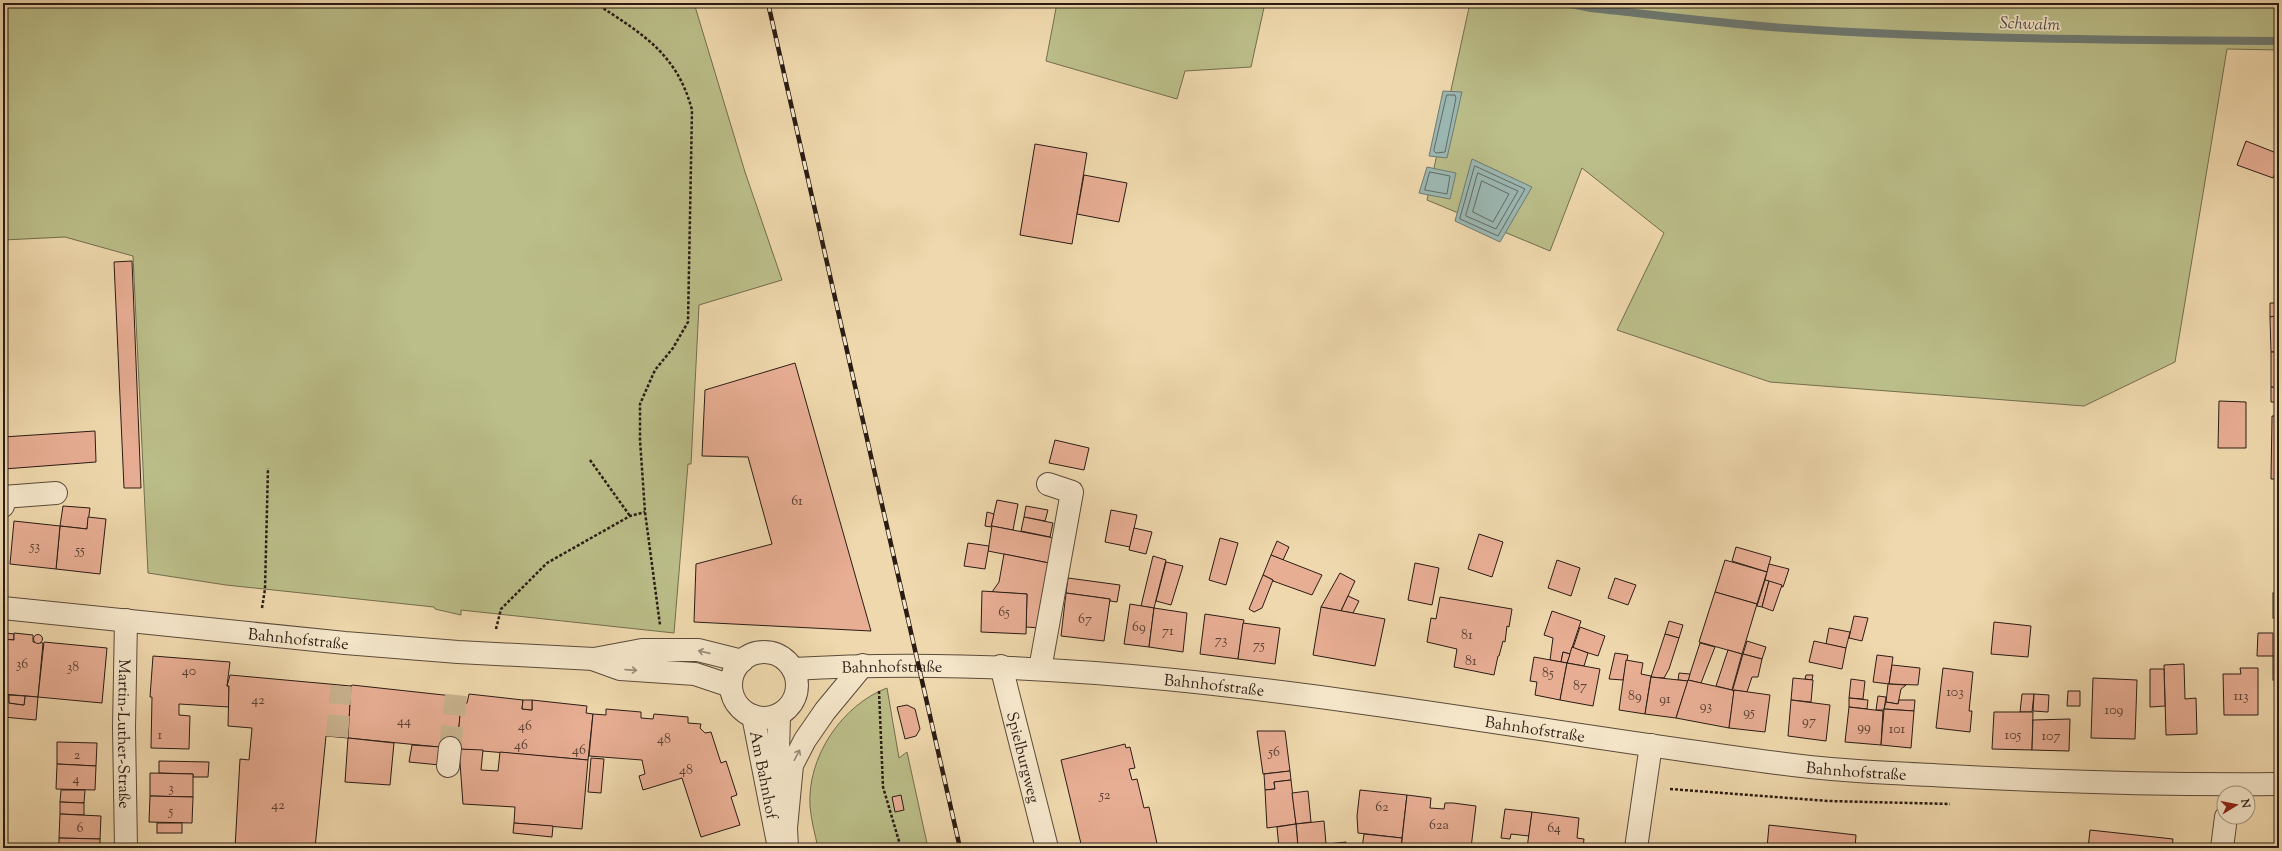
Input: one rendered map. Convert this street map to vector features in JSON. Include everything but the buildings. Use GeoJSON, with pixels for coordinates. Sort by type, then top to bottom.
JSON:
{"type":"FeatureCollection","features":[{"type":"Feature","properties":{"kind":"street"},"geometry":{"type":"LineString","coordinates":[[1040,669],[1072,492],[1048,484]]}},
{"type":"Feature","properties":{"kind":"street"},"geometry":{"type":"LineString","coordinates":[[3,506],[3,497],[56,493]]}},
{"type":"Feature","properties":{"kind":"street","name":"Bahnhofstraße"},"geometry":{"type":"LineString","coordinates":[[3,608],[258,634],[489,654],[594,660],[642,650],[663,649],[698,650],[742,661]]}},
{"type":"Feature","properties":{"kind":"street","name":"Martin-Luther-Straße"},"geometry":{"type":"LineString","coordinates":[[126,620],[124,728],[126,848]]}},
{"type":"Feature","properties":{"kind":"street"},"geometry":{"type":"LineString","coordinates":[[759,652],[770,653],[787,661],[793,669],[797,679],[797,690],[791,704],[779,715],[770,717],[753,716],[738,704],[731,686],[734,673],[742,661],[759,652]]}},
{"type":"Feature","properties":{"kind":"street","name":"Bahnhofstraße"},"geometry":{"type":"LineString","coordinates":[[594,660],[620,669],[695,674],[731,686]]}},
{"type":"Feature","properties":{"kind":"street","name":"Bahnhofstraße"},"geometry":{"type":"LineString","coordinates":[[793,669],[870,665],[1001,666],[1165,679],[1383,704],[1777,764],[1851,771],[2216,788]]}},
{"type":"Feature","properties":{"kind":"street","name":"Am Bahnhof"},"geometry":{"type":"LineString","coordinates":[[781,843],[786,828],[792,765],[805,740],[825,711],[870,665]]}},
{"type":"Feature","properties":{"kind":"street","name":"Spielburgweg"},"geometry":{"type":"LineString","coordinates":[[1001,666],[1047,848]]}},
{"type":"Feature","properties":{"kind":"street","name":"Am Bahnhof"},"geometry":{"type":"LineString","coordinates":[[779,715],[781,843]]}},
{"type":"Feature","properties":{"kind":"street","name":"Am Bahnhof"},"geometry":{"type":"LineString","coordinates":[[753,716],[781,843]]}},
{"type":"Feature","properties":{"kind":"street"},"geometry":{"type":"LineString","coordinates":[[1636,848],[1651,745]]}},
{"type":"Feature","properties":{"kind":"street","name":"Bahnhofstraße"},"geometry":{"type":"LineString","coordinates":[[2256,786],[2279,784]]}},
{"type":"Feature","properties":{"kind":"street"},"geometry":{"type":"LineString","coordinates":[[2222,848],[2225,825]]}},
{"type":"Feature","properties":{"kind":"path"},"geometry":{"type":"LineString","coordinates":[[595,3],[656,45],[684,85],[692,110],[688,322],[673,348],[655,370],[640,404],[640,440],[645,512],[663,649]]}},
{"type":"Feature","properties":{"kind":"path"},"geometry":{"type":"LineString","coordinates":[[590,460],[630,516]]}},
{"type":"Feature","properties":{"kind":"path"},"geometry":{"type":"LineString","coordinates":[[258,634],[265,589],[268,468]]}},
{"type":"Feature","properties":{"kind":"path"},"geometry":{"type":"LineString","coordinates":[[489,654],[501,609],[548,563],[630,516],[645,512]]}},
{"type":"Feature","properties":{"kind":"path"},"geometry":{"type":"LineString","coordinates":[[870,665],[883,787],[901,848]]}},
{"type":"Feature","properties":{"kind":"green space"},"geometry":{"type":"Polygon","coordinates":[[[3,3],[694,3],[745,172],[782,280],[699,305],[691,464],[688,464],[674,633],[461,610],[461,615],[435,609],[434,607],[226,585],[148,573],[133,256],[65,237],[3,240],[3,3]]]}},
{"type":"Feature","properties":{"kind":"green space"},"geometry":{"type":"Polygon","coordinates":[[[1057,3],[1265,3],[1251,67],[1185,71],[1177,99],[1046,61],[1057,3]]]}},
{"type":"Feature","properties":{"kind":"green space"},"geometry":{"type":"Polygon","coordinates":[[[1470,3],[2279,3],[2279,50],[2227,49],[2175,362],[2084,406],[1770,382],[1617,330],[1664,233],[1582,168],[1550,251],[1427,200],[1470,3]]]}},
{"type":"Feature","properties":{"kind":"green space"},"geometry":{"type":"Polygon","coordinates":[[[887,688],[899,758],[907,752],[928,848],[818,848],[810,806],[814,769],[821,752],[830,735],[842,720],[871,696],[887,688]]]}},
{"type":"Feature","properties":{"kind":"water"},"geometry":{"type":"Polygon","coordinates":[[[1443,91],[1462,92],[1447,158],[1429,156],[1443,91]]]}},
{"type":"Feature","properties":{"kind":"water"},"geometry":{"type":"Polygon","coordinates":[[[1472,159],[1532,187],[1500,242],[1455,221],[1472,159]]]}},
{"type":"Feature","properties":{"kind":"water"},"geometry":{"type":"Polygon","coordinates":[[[1427,167],[1456,173],[1450,199],[1419,193],[1427,167]]]}},
{"type":"Feature","properties":{"kind":"waterway","name":"Schwalm"},"geometry":{"type":"LineString","coordinates":[[1566,3],[1591,8],[1711,21],[1846,32],[2031,38],[2279,41]]}},
{"type":"Feature","properties":{"kind":"tunnel"},"geometry":{"type":"LineString","coordinates":[[337,737],[341,686]]}},
{"type":"Feature","properties":{"kind":"tunnel"},"geometry":{"type":"LineString","coordinates":[[450,748],[456,695]]}},
{"type":"Feature","properties":{"kind":"railway"},"geometry":{"type":"LineString","coordinates":[[768,3],[960,848]]}}]}
